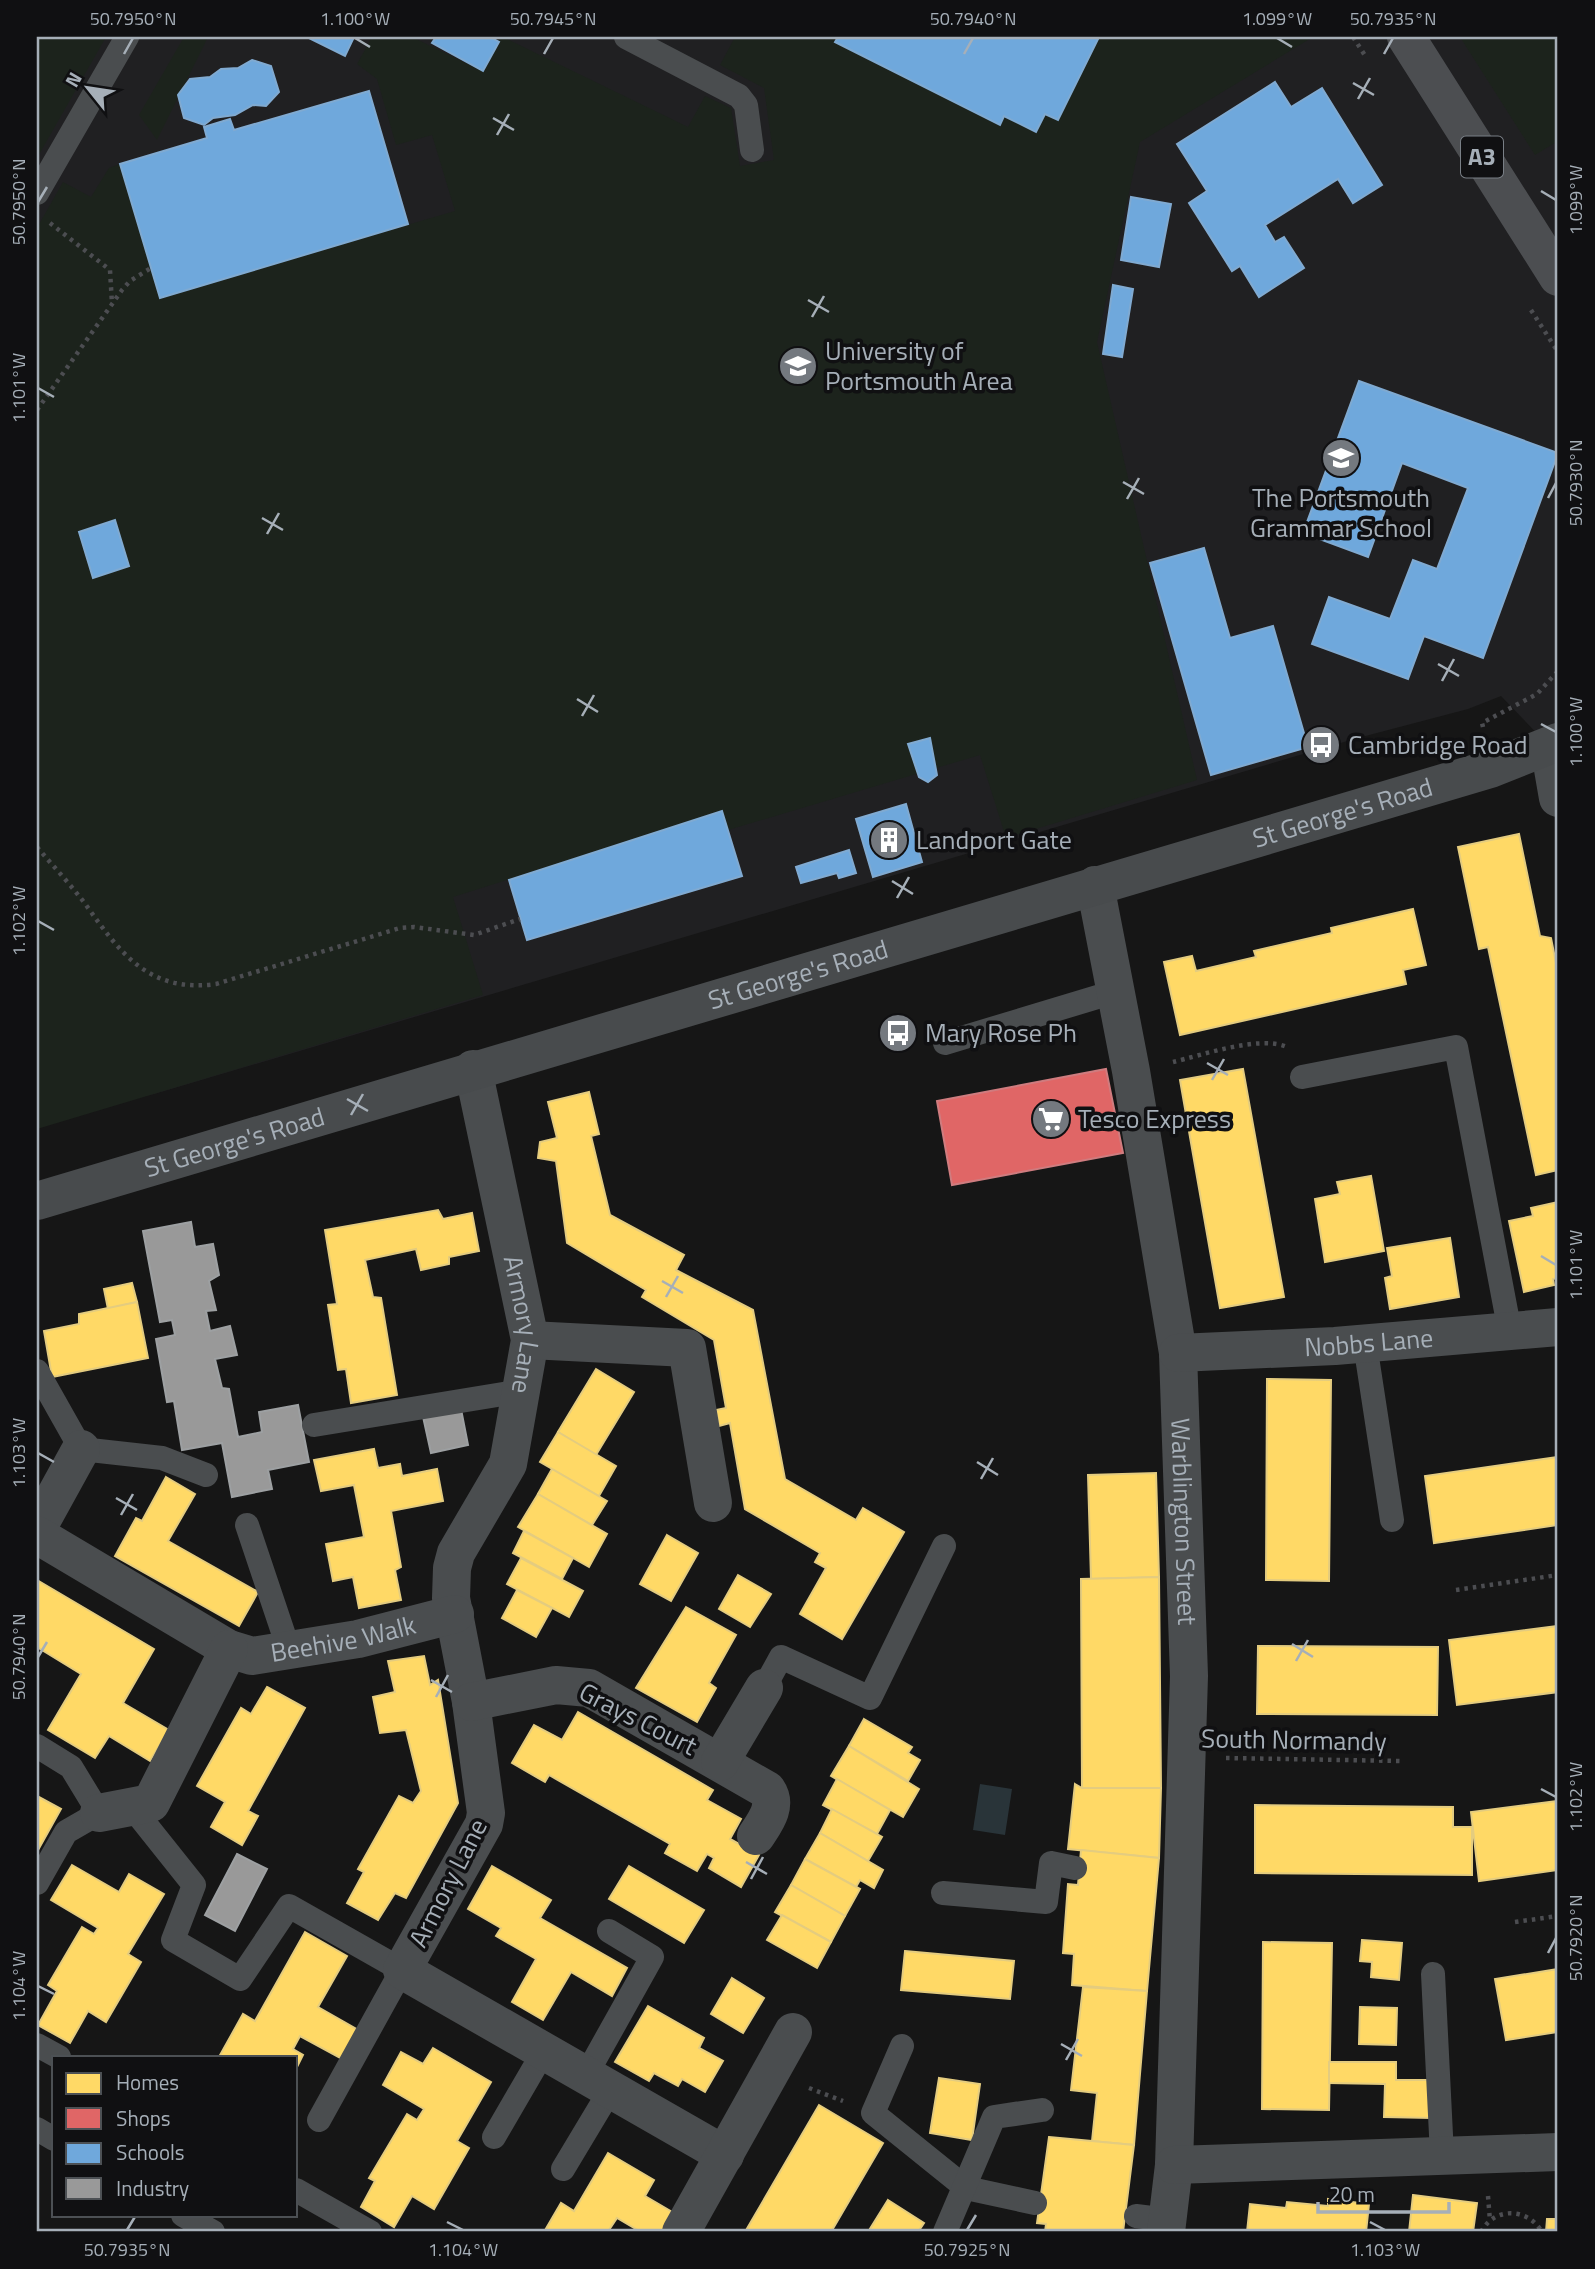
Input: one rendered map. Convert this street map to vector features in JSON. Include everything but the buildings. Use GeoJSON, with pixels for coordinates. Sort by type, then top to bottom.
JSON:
{"type":"FeatureCollection","features":[{"type":"Feature","properties":{"kind":"main road","name":"A3"},"geometry":{"type":"LineString","coordinates":[[1406,37],[1558,277]]}},
{"type":"Feature","properties":{"kind":"main road","name":"St George's Road"},"geometry":{"type":"LineString","coordinates":[[37,1201],[473,1069],[1490,769],[1554,744]]}},
{"type":"Feature","properties":{"kind":"street"},"geometry":{"type":"LineString","coordinates":[[1554,744],[1558,798]]}},
{"type":"Feature","properties":{"kind":"street","name":"Warblington Street"},"geometry":{"type":"LineString","coordinates":[[1095,885],[1131,1071],[1178,1353],[1189,1676],[1187,1757],[1171,1873],[1174,2165],[1157,2222]]}},
{"type":"Feature","properties":{"kind":"street","name":"Armory Lane"},"geometry":{"type":"LineString","coordinates":[[473,1069],[530,1340],[508,1464],[456,1553],[451,1581],[485,1791],[484,1824],[402,1970],[724,2155]]}},
{"type":"Feature","properties":{"kind":"street","name":"Nobbs Lane"},"geometry":{"type":"LineString","coordinates":[[1178,1353],[1365,1344],[1558,1327]]}},
{"type":"Feature","properties":{"kind":"street"},"geometry":{"type":"LineString","coordinates":[[530,1340],[687,1348],[713,1503]]}},
{"type":"Feature","properties":{"kind":"street"},"geometry":{"type":"LineString","coordinates":[[37,1529],[81,1449]]}},
{"type":"Feature","properties":{"kind":"street","name":"Beehive Walk"},"geometry":{"type":"LineString","coordinates":[[37,1535],[229,1649],[252,1657],[358,1639],[455,1614]]}},
{"type":"Feature","properties":{"kind":"street"},"geometry":{"type":"LineString","coordinates":[[115,1810],[151,1802],[229,1649]]}},
{"type":"Feature","properties":{"kind":"street","name":"Grays Court"},"geometry":{"type":"LineString","coordinates":[[471,1702],[556,1685],[589,1688],[762,1786],[771,1796],[771,1810],[756,1836]]}},
{"type":"Feature","properties":{"kind":"street","name":"Grays Court"},"geometry":{"type":"LineString","coordinates":[[720,1762],[764,1688]]}},
{"type":"Feature","properties":{"kind":"street"},"geometry":{"type":"LineString","coordinates":[[681,2232],[793,2032]]}},
{"type":"Feature","properties":{"kind":"street"},"geometry":{"type":"LineString","coordinates":[[1174,2165],[1558,2152]]}},
{"type":"Feature","properties":{"kind":"lane"},"geometry":{"type":"LineString","coordinates":[[37,193],[127,37]]}},
{"type":"Feature","properties":{"kind":"lane"},"geometry":{"type":"LineString","coordinates":[[626,37],[739,96],[746,105],[752,150]]}},
{"type":"Feature","properties":{"kind":"lane"},"geometry":{"type":"LineString","coordinates":[[945,1043],[1114,992]]}},
{"type":"Feature","properties":{"kind":"lane"},"geometry":{"type":"LineString","coordinates":[[1302,1077],[1456,1047],[1510,1332]]}},
{"type":"Feature","properties":{"kind":"lane"},"geometry":{"type":"LineString","coordinates":[[1365,1344],[1392,1521]]}},
{"type":"Feature","properties":{"kind":"lane"},"geometry":{"type":"LineString","coordinates":[[37,1371],[81,1449],[162,1458],[206,1475]]}},
{"type":"Feature","properties":{"kind":"lane"},"geometry":{"type":"LineString","coordinates":[[314,1426],[522,1391]]}},
{"type":"Feature","properties":{"kind":"lane"},"geometry":{"type":"LineString","coordinates":[[247,1525],[289,1650]]}},
{"type":"Feature","properties":{"kind":"lane"},"geometry":{"type":"LineString","coordinates":[[764,1688],[781,1657],[870,1698],[944,1546]]}},
{"type":"Feature","properties":{"kind":"lane"},"geometry":{"type":"LineString","coordinates":[[37,1746],[71,1767],[194,1885],[173,1940],[240,1979],[289,1906],[402,1970],[319,2120]]}},
{"type":"Feature","properties":{"kind":"lane"},"geometry":{"type":"LineString","coordinates":[[37,1883],[66,1832],[115,1810]]}},
{"type":"Feature","properties":{"kind":"lane"},"geometry":{"type":"LineString","coordinates":[[943,1893],[1046,1902],[1051,1863],[1075,1868]]}},
{"type":"Feature","properties":{"kind":"lane"},"geometry":{"type":"LineString","coordinates":[[563,2169],[652,1957],[609,1931]]}},
{"type":"Feature","properties":{"kind":"lane"},"geometry":{"type":"LineString","coordinates":[[1433,1975],[1442,2155]]}},
{"type":"Feature","properties":{"kind":"lane"},"geometry":{"type":"LineString","coordinates":[[37,2045],[57,2056]]}},
{"type":"Feature","properties":{"kind":"lane"},"geometry":{"type":"LineString","coordinates":[[902,2046],[873,2113],[966,2188],[1035,2203]]}},
{"type":"Feature","properties":{"kind":"lane"},"geometry":{"type":"LineString","coordinates":[[494,2137],[544,2051]]}},
{"type":"Feature","properties":{"kind":"lane"},"geometry":{"type":"LineString","coordinates":[[945,2232],[994,2117],[1042,2110]]}},
{"type":"Feature","properties":{"kind":"lane"},"geometry":{"type":"LineString","coordinates":[[298,2191],[370,2232]]}},
{"type":"Feature","properties":{"kind":"lane"},"geometry":{"type":"LineString","coordinates":[[185,2216],[213,2232]]}},
{"type":"Feature","properties":{"kind":"path"},"geometry":{"type":"LineString","coordinates":[[47,221],[110,270],[112,305]]}},
{"type":"Feature","properties":{"kind":"path"},"geometry":{"type":"LineString","coordinates":[[37,410],[130,281],[151,268]]}},
{"type":"Feature","properties":{"kind":"path"},"geometry":{"type":"LineString","coordinates":[[37,847],[120,952],[157,978],[190,986],[216,984],[400,929],[414,927],[474,935],[520,919]]}},
{"type":"Feature","properties":{"kind":"path"},"geometry":{"type":"LineString","coordinates":[[1131,1071],[1249,1045],[1276,1042],[1295,1052],[1302,1077]]}},
{"type":"Feature","properties":{"kind":"path"},"geometry":{"type":"LineString","coordinates":[[1456,1590],[1558,1575]]}},
{"type":"Feature","properties":{"kind":"path","name":"South Normandy"},"geometry":{"type":"LineString","coordinates":[[1187,1757],[1401,1761]]}},
{"type":"Feature","properties":{"kind":"path"},"geometry":{"type":"LineString","coordinates":[[1515,1922],[1558,1916]]}},
{"type":"Feature","properties":{"kind":"path"},"geometry":{"type":"LineString","coordinates":[[770,2073],[873,2113]]}},
{"type":"Feature","properties":{"kind":"path"},"geometry":{"type":"LineString","coordinates":[[1481,2232],[1490,2221],[1509,2213],[1529,2217],[1542,2232]]}},
{"type":"Feature","properties":{"kind":"shaded area","name":"University of Portsmouth Area"},"geometry":{"type":"Polygon","coordinates":[[[37,37],[1558,37],[1558,798],[1549,746],[1501,696],[1468,709],[1354,739],[154,1094],[37,1120],[37,37]]]}},
{"type":"Feature","properties":{"kind":"shaded area"},"geometry":{"type":"Polygon","coordinates":[[[37,37],[106,37],[37,158],[37,37]]]}},
{"type":"Feature","properties":{"kind":"shaded area"},"geometry":{"type":"Polygon","coordinates":[[[184,37],[208,37],[157,140],[139,115],[184,37]]]}},
{"type":"Feature","properties":{"kind":"shaded area","name":"University of Portsmouth Area"},"geometry":{"type":"Polygon","coordinates":[[[372,37],[412,37],[482,71],[500,37],[503,37],[688,127],[705,96],[731,108],[740,166],[774,160],[764,88],[720,65],[735,37],[838,37],[835,43],[999,124],[1041,37],[1313,37],[1140,142],[1097,342],[1197,780],[1006,838],[980,755],[728,830],[722,812],[453,897],[483,995],[37,1129],[37,228],[63,182],[91,197],[109,168],[120,164],[160,297],[455,211],[432,135],[396,145],[377,79],[357,64],[372,37]]]}},
{"type":"Feature","properties":{"kind":"shaded area"},"geometry":{"type":"Polygon","coordinates":[[[1460,37],[1558,37],[1558,141],[1535,155],[1460,37]]]}},
{"type":"Feature","properties":{"kind":"shaded area"},"geometry":{"type":"Polygon","coordinates":[[[980,1784],[1012,1789],[1005,1835],[973,1830],[980,1784]]]}},
{"type":"Feature","properties":{"kind":"place","name":"University of Portsmouth Area"},"geometry":{"type":"Point","coordinates":[798,366]}},
{"type":"Feature","properties":{"kind":"place","name":"The Portsmouth Grammar School"},"geometry":{"type":"Point","coordinates":[1341,458]}},
{"type":"Feature","properties":{"kind":"place","name":"Cambridge Road"},"geometry":{"type":"Point","coordinates":[1321,745]}},
{"type":"Feature","properties":{"kind":"place","name":"Landport Gate"},"geometry":{"type":"Point","coordinates":[889,840]}},
{"type":"Feature","properties":{"kind":"place","name":"Mary Rose Ph"},"geometry":{"type":"Point","coordinates":[898,1033]}},
{"type":"Feature","properties":{"kind":"place","name":"Tesco Express"},"geometry":{"type":"Point","coordinates":[1051,1119]}}]}
